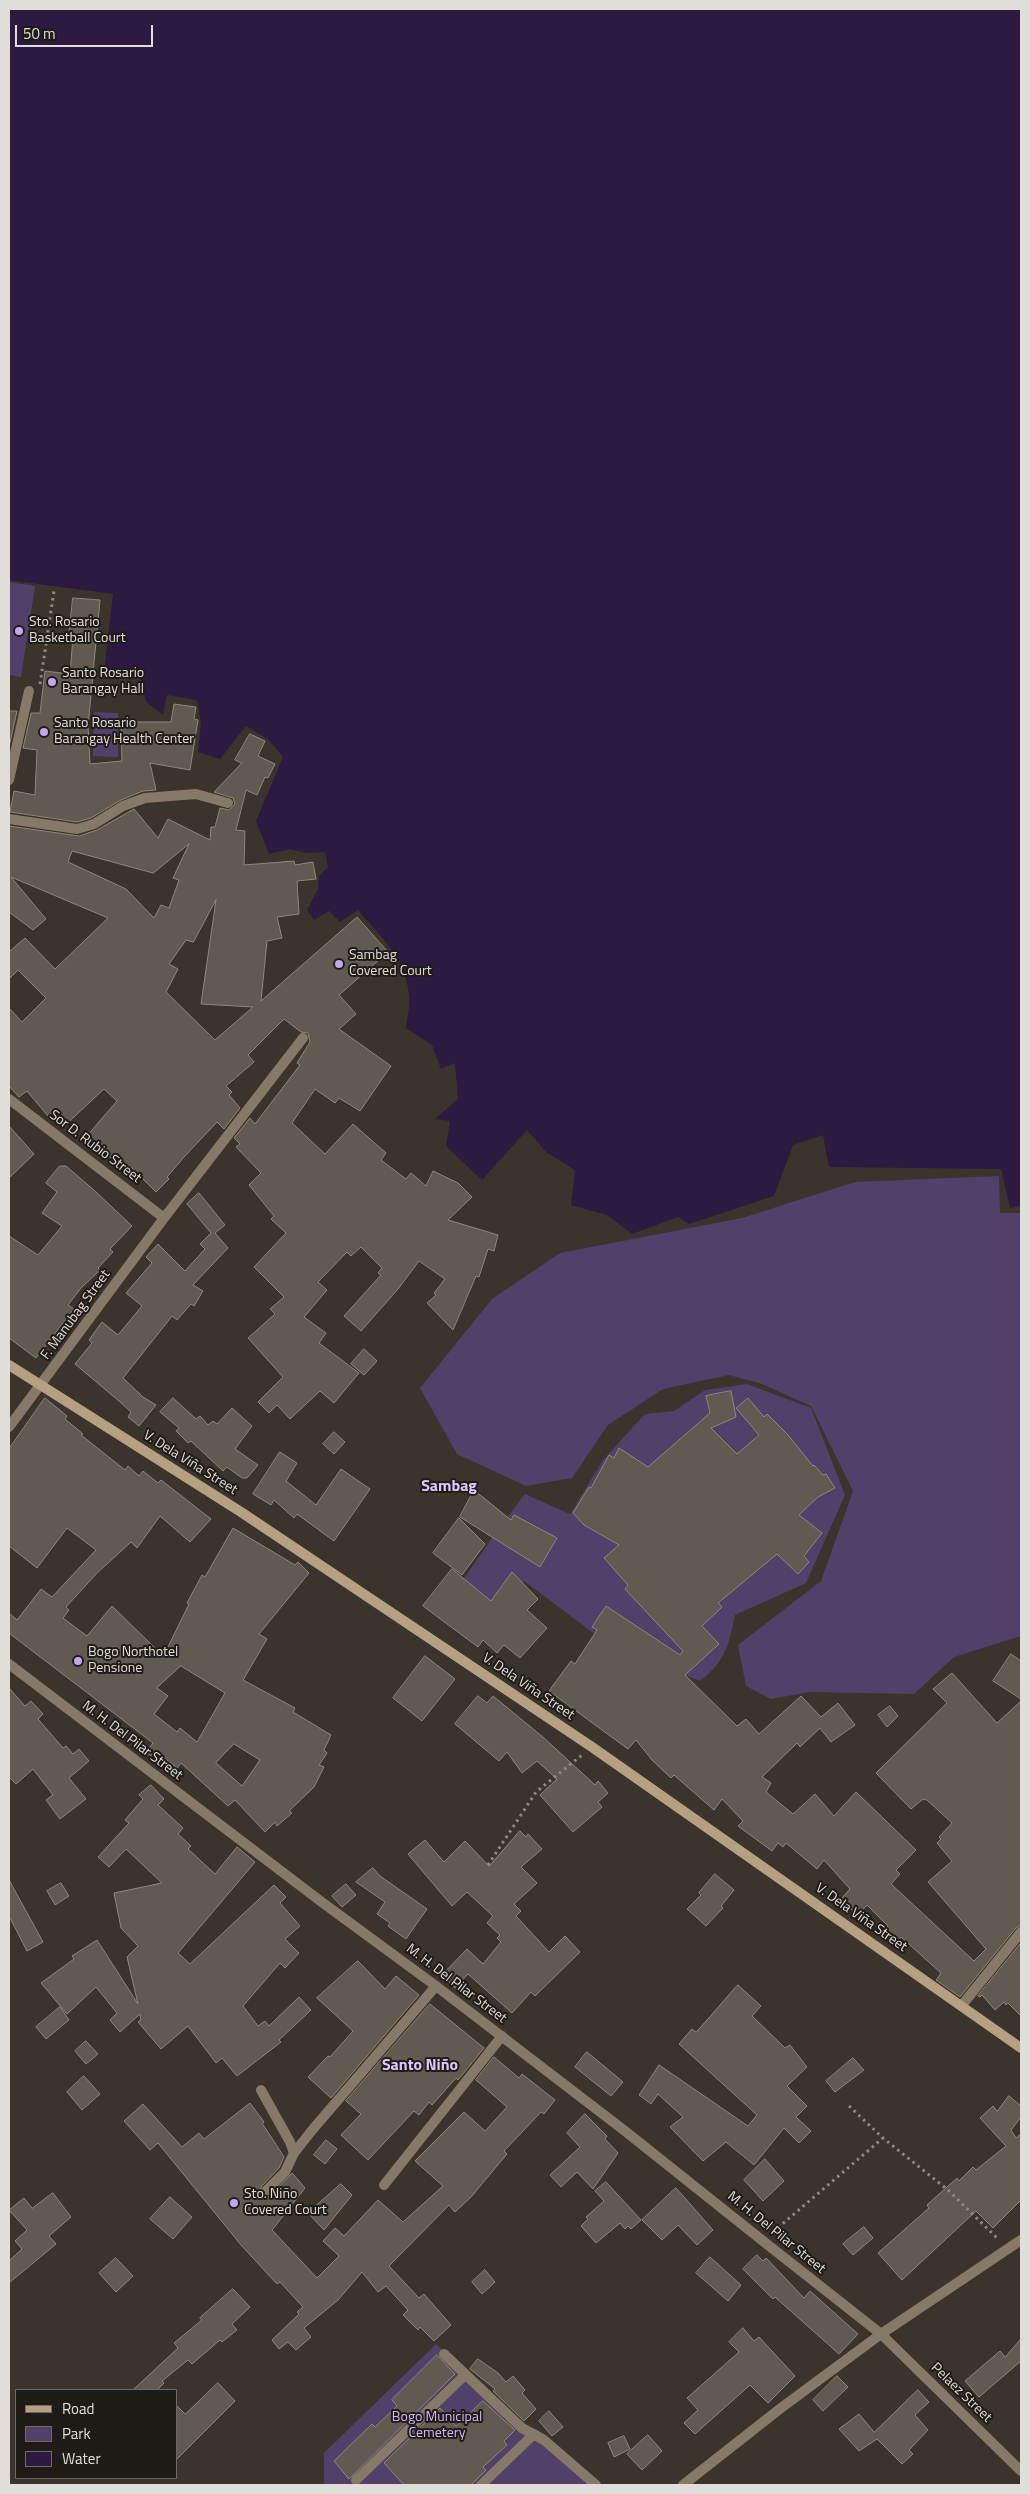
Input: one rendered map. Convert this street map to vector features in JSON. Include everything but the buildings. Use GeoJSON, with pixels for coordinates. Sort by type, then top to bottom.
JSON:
{"type":"FeatureCollection","features":[{"type":"Feature","properties":{"kind":"main road","name":"V. Dela Viña Street"},"geometry":{"type":"LineString","coordinates":[[9,1365],[249,1517],[592,1747],[1021,2048]]}},
{"type":"Feature","properties":{"kind":"street"},"geometry":{"type":"LineString","coordinates":[[9,780],[28,691]]}},
{"type":"Feature","properties":{"kind":"street"},"geometry":{"type":"LineString","coordinates":[[9,819],[77,829],[94,824],[123,806],[145,798],[196,794],[228,803]]}},
{"type":"Feature","properties":{"kind":"street","name":"F. Manubag Street"},"geometry":{"type":"LineString","coordinates":[[9,1427],[164,1218],[303,1038]]}},
{"type":"Feature","properties":{"kind":"street","name":"Sor D. Rubio Street"},"geometry":{"type":"LineString","coordinates":[[9,1099],[164,1218]]}},
{"type":"Feature","properties":{"kind":"street","name":"M. H. Del Pilar Street"},"geometry":{"type":"LineString","coordinates":[[9,1664],[316,1898],[502,2036],[881,2334]]}},
{"type":"Feature","properties":{"kind":"street"},"geometry":{"type":"LineString","coordinates":[[962,2005],[1021,1932]]}},
{"type":"Feature","properties":{"kind":"street"},"geometry":{"type":"LineString","coordinates":[[266,2191],[285,2172],[294,2153],[436,1986]]}},
{"type":"Feature","properties":{"kind":"street"},"geometry":{"type":"LineString","coordinates":[[384,2185],[502,2036]]}},
{"type":"Feature","properties":{"kind":"street"},"geometry":{"type":"LineString","coordinates":[[261,2090],[290,2142],[294,2153]]}},
{"type":"Feature","properties":{"kind":"street"},"geometry":{"type":"LineString","coordinates":[[683,2485],[781,2408],[881,2334],[1021,2240]]}},
{"type":"Feature","properties":{"kind":"street","name":"Pelaez Street"},"geometry":{"type":"LineString","coordinates":[[881,2334],[1021,2471]]}},
{"type":"Feature","properties":{"kind":"street"},"geometry":{"type":"LineString","coordinates":[[444,2354],[464,2376],[522,2428],[544,2440],[596,2485]]}},
{"type":"Feature","properties":{"kind":"street"},"geometry":{"type":"LineString","coordinates":[[356,2480],[464,2376]]}},
{"type":"Feature","properties":{"kind":"street"},"geometry":{"type":"LineString","coordinates":[[481,2485],[533,2435]]}},
{"type":"Feature","properties":{"kind":"path"},"geometry":{"type":"LineString","coordinates":[[28,691],[41,684],[54,591]]}},
{"type":"Feature","properties":{"kind":"path"},"geometry":{"type":"LineString","coordinates":[[488,1866],[536,1792],[592,1747]]}},
{"type":"Feature","properties":{"kind":"path"},"geometry":{"type":"LineString","coordinates":[[849,2106],[883,2138],[948,2190],[1008,2249]]}},
{"type":"Feature","properties":{"kind":"path"},"geometry":{"type":"LineString","coordinates":[[763,2240],[883,2138]]}},
{"type":"Feature","properties":{"kind":"green space","name":"Sto. Rosario Basketball Court"},"geometry":{"type":"Polygon","coordinates":[[[9,582],[35,586],[21,677],[9,675],[9,582]]]}},
{"type":"Feature","properties":{"kind":"green space"},"geometry":{"type":"Polygon","coordinates":[[[94,712],[118,713],[118,757],[93,756],[94,712]]]}},
{"type":"Feature","properties":{"kind":"green space"},"geometry":{"type":"Polygon","coordinates":[[[999,1176],[1000,1213],[1021,1213],[1021,1636],[954,1657],[914,1694],[810,1692],[771,1699],[746,1686],[738,1645],[821,1581],[853,1491],[811,1406],[762,1384],[729,1375],[663,1389],[608,1425],[572,1478],[526,1486],[457,1454],[420,1388],[492,1299],[560,1253],[742,1218],[855,1182],[999,1176]]]}},
{"type":"Feature","properties":{"kind":"green space"},"geometry":{"type":"Polygon","coordinates":[[[747,1384],[811,1408],[845,1495],[806,1583],[735,1615],[725,1652],[715,1667],[700,1681],[612,1647],[524,1581],[486,1633],[444,1607],[525,1494],[570,1514],[603,1460],[645,1414],[674,1411],[705,1390],[747,1384]]]}},
{"type":"Feature","properties":{"kind":"green space","name":"Bogo Municipal Cemetery"},"geometry":{"type":"Polygon","coordinates":[[[436,2344],[523,2427],[537,2429],[594,2485],[324,2485],[324,2453],[436,2344]]]}},
{"type":"Feature","properties":{"kind":"water"},"geometry":{"type":"Polygon","coordinates":[[[9,9],[1021,9],[1021,1206],[1010,1208],[1001,1169],[829,1167],[823,1135],[793,1145],[774,1196],[689,1224],[678,1217],[632,1234],[607,1215],[571,1205],[575,1170],[546,1152],[527,1130],[482,1180],[446,1146],[450,1121],[435,1119],[458,1099],[455,1063],[441,1069],[432,1045],[406,1028],[409,997],[404,972],[398,960],[358,910],[340,922],[329,911],[314,920],[307,910],[318,889],[319,876],[328,867],[325,852],[306,853],[290,849],[269,854],[256,821],[283,757],[269,740],[246,726],[220,759],[198,752],[201,723],[197,700],[167,695],[163,715],[146,702],[141,680],[121,667],[104,673],[113,594],[9,580],[9,9]]]}},
{"type":"Feature","properties":{"kind":"place","name":"Sto. Rosario Basketball Court"},"geometry":{"type":"Point","coordinates":[19,631]}},
{"type":"Feature","properties":{"kind":"place","name":"Santo Rosario Barangay Hall"},"geometry":{"type":"Point","coordinates":[52,682]}},
{"type":"Feature","properties":{"kind":"place","name":"Santo Rosario Barangay Health Center"},"geometry":{"type":"Point","coordinates":[44,732]}},
{"type":"Feature","properties":{"kind":"place","name":"Sambag Covered Court"},"geometry":{"type":"Point","coordinates":[339,964]}},
{"type":"Feature","properties":{"kind":"place","name":"Bogo Northotel Pensione"},"geometry":{"type":"Point","coordinates":[78,1661]}},
{"type":"Feature","properties":{"kind":"place","name":"Sto. Niño Covered Court"},"geometry":{"type":"Point","coordinates":[234,2203]}},
{"type":"Feature","properties":{"kind":"district","name":"Sambag"},"geometry":{"type":"Point","coordinates":[449,1487]}},
{"type":"Feature","properties":{"kind":"district","name":"Santo Niño"},"geometry":{"type":"Point","coordinates":[420,2066]}}]}
